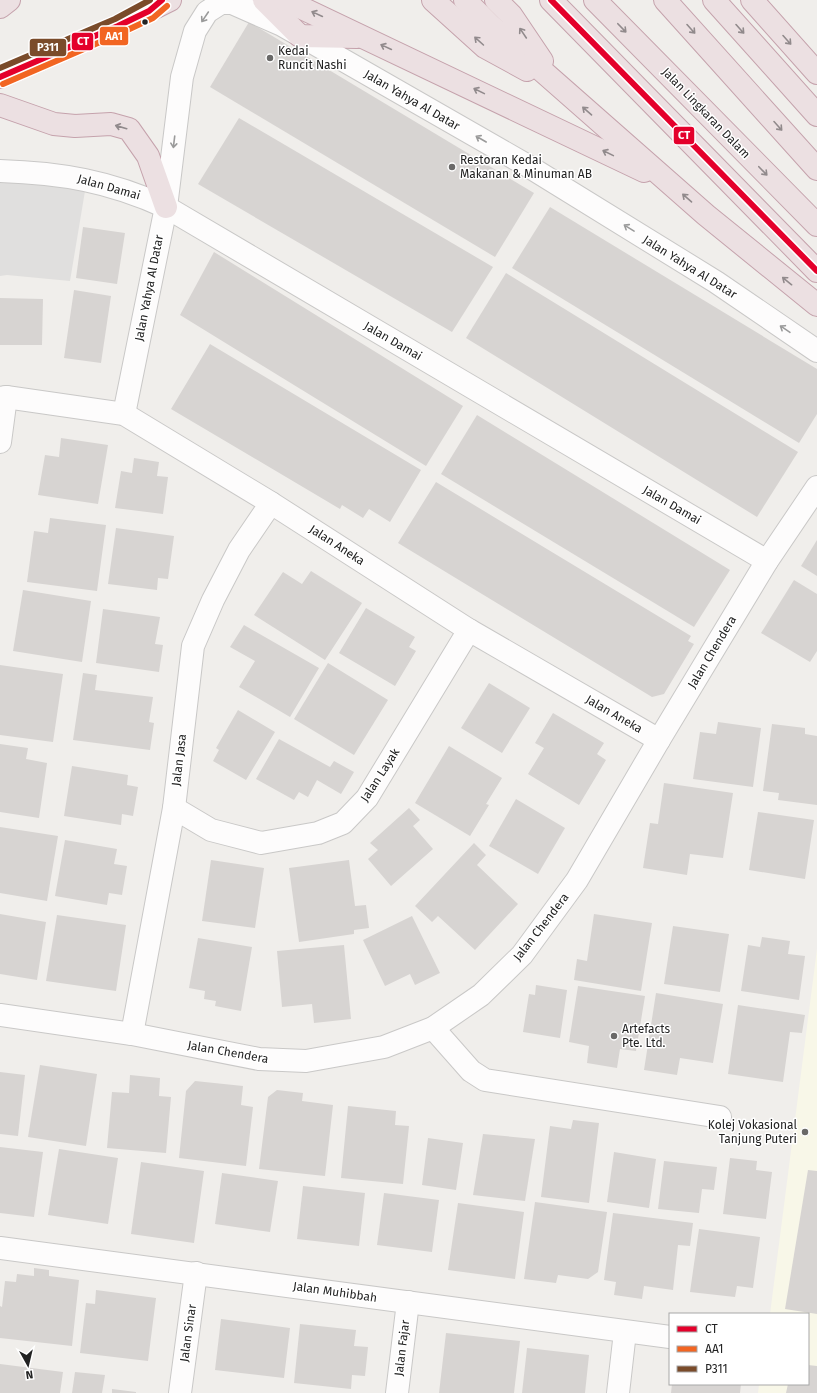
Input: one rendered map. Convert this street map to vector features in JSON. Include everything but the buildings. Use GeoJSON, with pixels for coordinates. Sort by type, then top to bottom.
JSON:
{"type":"FeatureCollection","features":[{"type":"Feature","properties":{"kind":"highway"},"geometry":{"type":"LineString","coordinates":[[0,7],[9,0]]}},
{"type":"Feature","properties":{"kind":"highway"},"geometry":{"type":"LineString","coordinates":[[0,77],[118,26],[155,5],[170,0]]}},
{"type":"Feature","properties":{"kind":"highway"},"geometry":{"type":"LineString","coordinates":[[264,0],[300,36],[365,37]]}},
{"type":"Feature","properties":{"kind":"highway"},"geometry":{"type":"LineString","coordinates":[[285,0],[669,182]]}},
{"type":"Feature","properties":{"kind":"highway"},"geometry":{"type":"LineString","coordinates":[[433,0],[485,47],[561,88]]}},
{"type":"Feature","properties":{"kind":"highway"},"geometry":{"type":"LineString","coordinates":[[465,0],[490,25],[669,182],[817,305]]}},
{"type":"Feature","properties":{"kind":"highway"},"geometry":{"type":"LineString","coordinates":[[496,0],[511,15],[561,88]]}},
{"type":"Feature","properties":{"kind":"highway"},"geometry":{"type":"LineString","coordinates":[[551,0],[817,271]]}},
{"type":"Feature","properties":{"kind":"highway","name":"Jalan Lingkaran Dalam"},"geometry":{"type":"LineString","coordinates":[[595,0],[817,225]]}},
{"type":"Feature","properties":{"kind":"highway"},"geometry":{"type":"LineString","coordinates":[[665,0],[817,169]]}},
{"type":"Feature","properties":{"kind":"highway"},"geometry":{"type":"LineString","coordinates":[[714,0],[817,115]]}},
{"type":"Feature","properties":{"kind":"highway"},"geometry":{"type":"LineString","coordinates":[[752,0],[817,73]]}},
{"type":"Feature","properties":{"kind":"highway"},"geometry":{"type":"LineString","coordinates":[[0,105],[54,124],[75,126],[111,124],[129,130],[148,156],[166,207]]}},
{"type":"Feature","properties":{"kind":"street","name":"Jalan Yahya Al Datar"},"geometry":{"type":"LineString","coordinates":[[124,414],[166,207],[182,77],[195,32],[207,12],[221,3],[232,3],[300,36],[528,166],[716,282],[817,351]]}},
{"type":"Feature","properties":{"kind":"street","name":"Jalan Damai"},"geometry":{"type":"LineString","coordinates":[[0,172],[41,173],[86,179],[137,194],[166,207],[767,561]]}},
{"type":"Feature","properties":{"kind":"street","name":"Jalan Aneka"},"geometry":{"type":"LineString","coordinates":[[3,397],[124,414],[271,502],[469,630],[659,740]]}},
{"type":"Feature","properties":{"kind":"street"},"geometry":{"type":"LineString","coordinates":[[0,442],[3,397]]}},
{"type":"Feature","properties":{"kind":"street","name":"Jalan Chendera"},"geometry":{"type":"LineString","coordinates":[[0,1015],[132,1034],[259,1059],[306,1061],[384,1047],[433,1028],[481,995],[522,954],[577,880],[767,561],[817,487]]}},
{"type":"Feature","properties":{"kind":"street","name":"Jalan Jasa"},"geometry":{"type":"LineString","coordinates":[[132,1034],[174,808],[193,646],[213,600],[239,550],[271,502]]}},
{"type":"Feature","properties":{"kind":"street","name":"Jalan Layak"},"geometry":{"type":"LineString","coordinates":[[174,808],[211,830],[261,843],[318,833],[343,823],[367,798],[469,630]]}},
{"type":"Feature","properties":{"kind":"street"},"geometry":{"type":"LineString","coordinates":[[433,1028],[471,1071],[485,1080],[720,1116]]}},
{"type":"Feature","properties":{"kind":"street","name":"Jalan Muhibbah"},"geometry":{"type":"LineString","coordinates":[[0,1248],[669,1337]]}},
{"type":"Feature","properties":{"kind":"street","name":"Jalan Sinar"},"geometry":{"type":"LineString","coordinates":[[180,1393],[196,1273]]}},
{"type":"Feature","properties":{"kind":"street","name":"Jalan Fajar"},"geometry":{"type":"LineString","coordinates":[[397,1393],[408,1302]]}},
{"type":"Feature","properties":{"kind":"street"},"geometry":{"type":"LineString","coordinates":[[618,1393],[625,1332]]}},
{"type":"Feature","properties":{"kind":"shaded area"},"geometry":{"type":"Polygon","coordinates":[[[0,176],[86,185],[70,281],[7,275],[0,276],[0,176]]]}},
{"type":"Feature","properties":{"kind":"shaded area","name":"Kolej Vokasional Tanjung Puteri"},"geometry":{"type":"Polygon","coordinates":[[[817,949],[817,1393],[758,1393],[759,1385],[809,1385],[809,1313],[770,1313],[817,949]]]}},
{"type":"Feature","properties":{"kind":"transit line","name":"P311"},"geometry":{"type":"LineString","coordinates":[[0,68],[115,19],[150,0]]}},
{"type":"Feature","properties":{"kind":"transit line","name":"CT"},"geometry":{"type":"LineString","coordinates":[[0,77],[118,26],[149,11],[162,0]]}},
{"type":"Feature","properties":{"kind":"transit line","name":"CT"},"geometry":{"type":"LineString","coordinates":[[551,0],[817,271]]}},
{"type":"Feature","properties":{"kind":"transit line","name":"AA1"},"geometry":{"type":"LineString","coordinates":[[3,84],[153,18],[167,6]]}},
{"type":"Feature","properties":{"kind":"place","name":"Kedai Runcit Nashi"},"geometry":{"type":"Point","coordinates":[270,58]}},
{"type":"Feature","properties":{"kind":"place","name":"Restoran Kedai Makanan & Minuman AB"},"geometry":{"type":"Point","coordinates":[452,167]}},
{"type":"Feature","properties":{"kind":"place","name":"Artefacts Pte. Ltd."},"geometry":{"type":"Point","coordinates":[614,1036]}},
{"type":"Feature","properties":{"kind":"place","name":"Kolej Vokasional Tanjung Puteri"},"geometry":{"type":"Point","coordinates":[805,1132]}}]}
